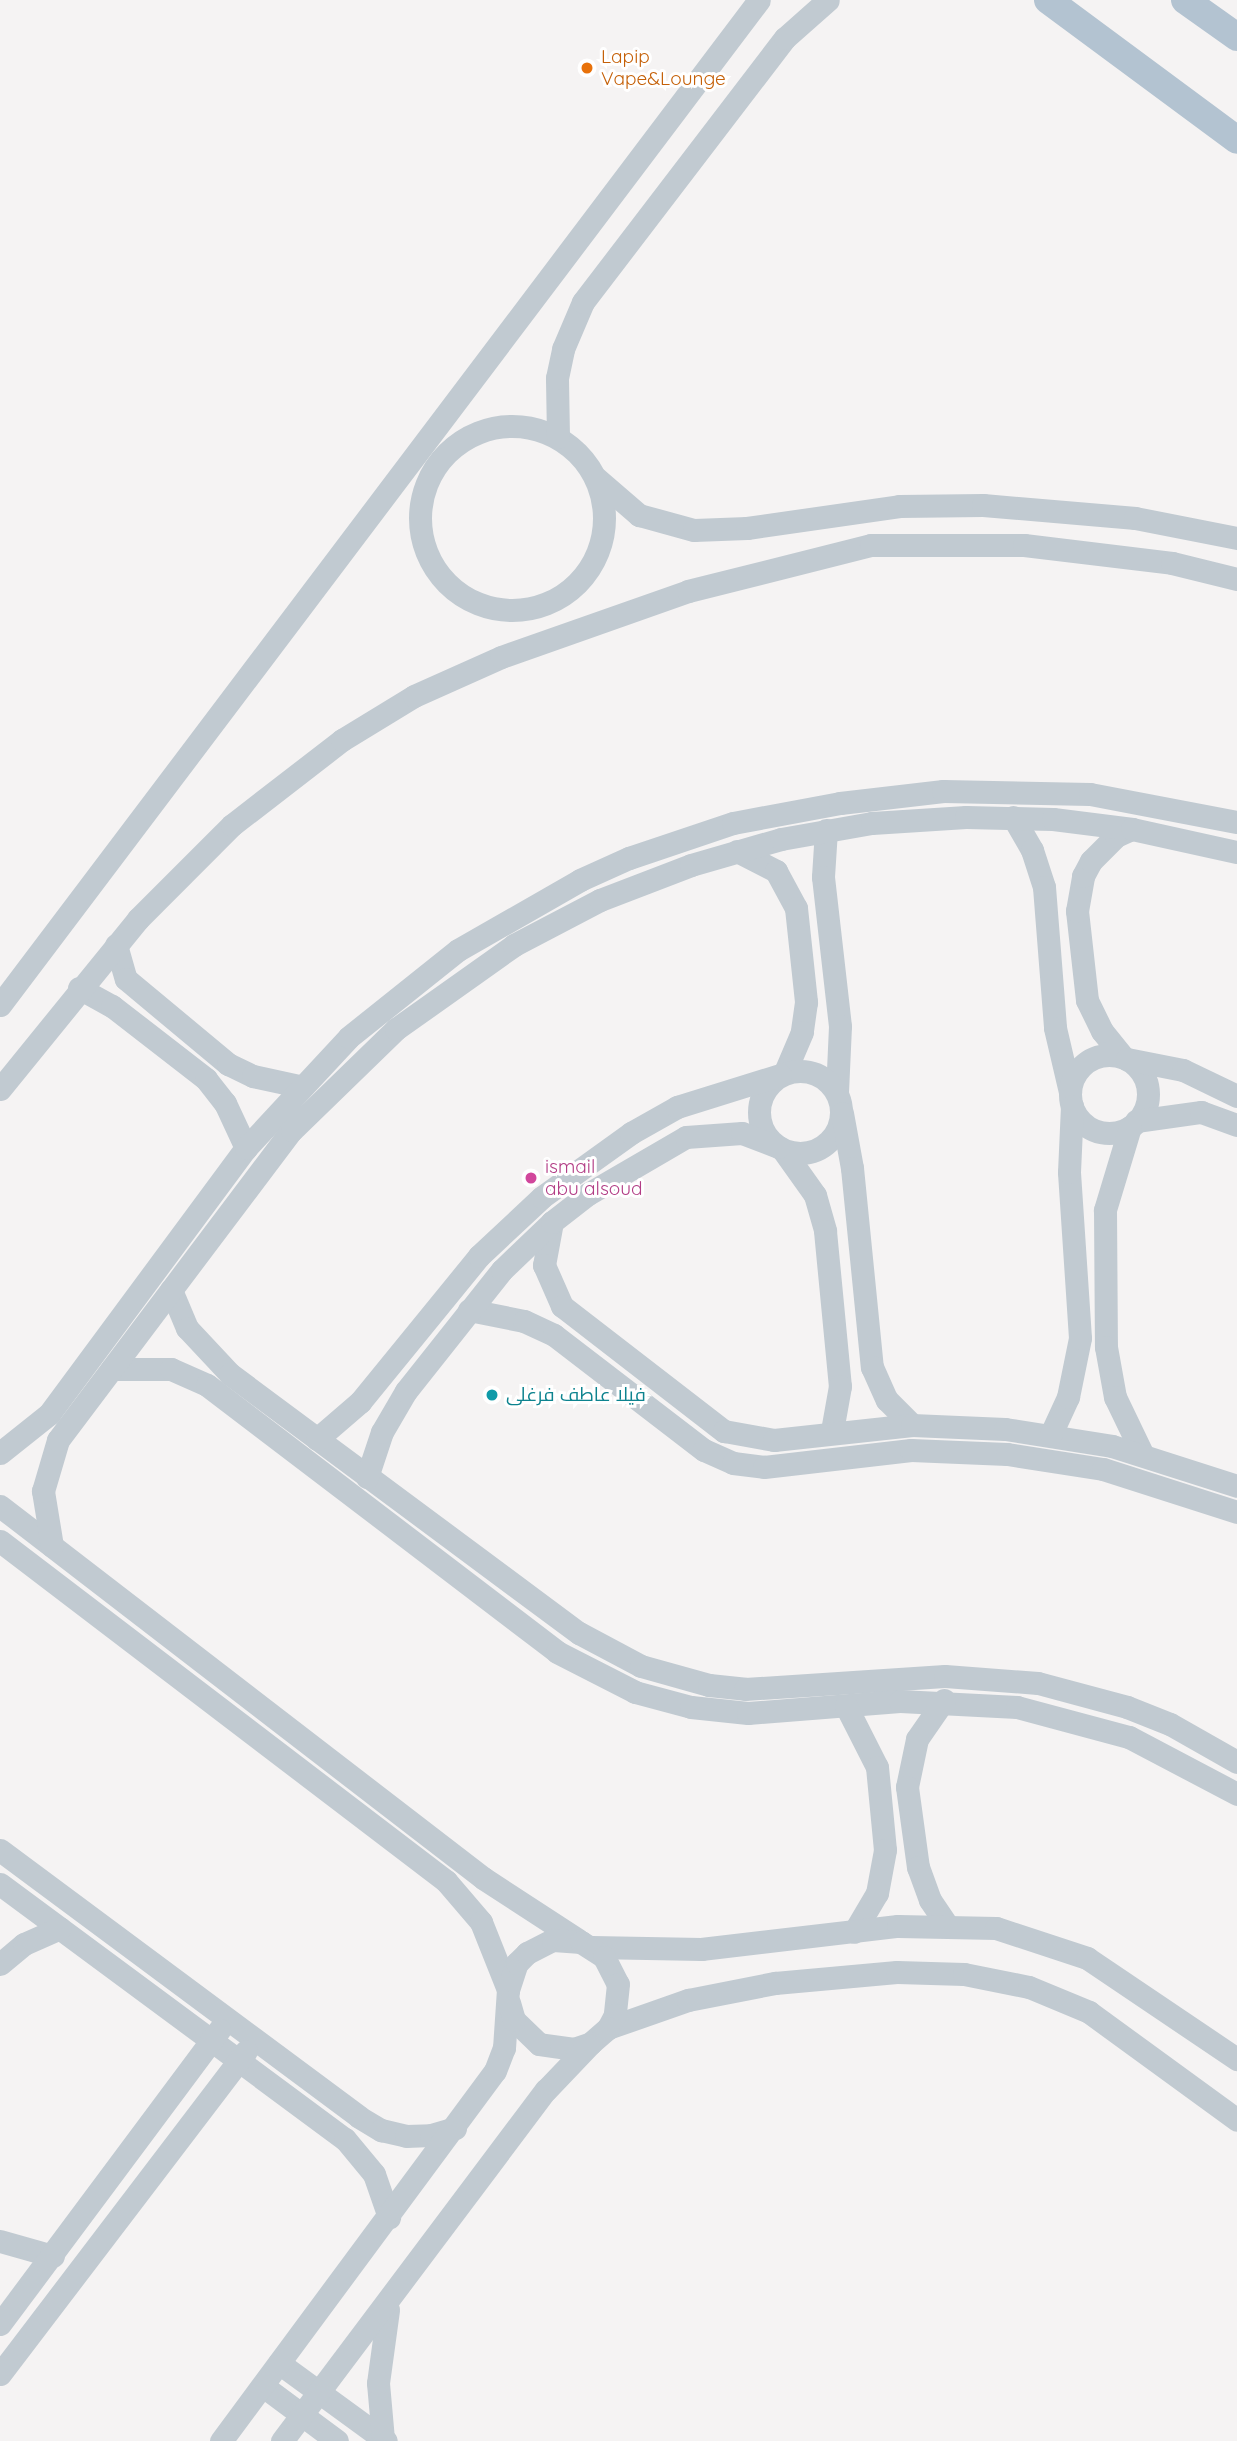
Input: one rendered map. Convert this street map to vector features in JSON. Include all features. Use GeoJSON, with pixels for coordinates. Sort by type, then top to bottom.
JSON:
{"type":"FeatureCollection","features":[{"type":"Feature","properties":{"kind":"main road"},"geometry":{"type":"LineString","coordinates":[[1048,0],[1237,139]]}},
{"type":"Feature","properties":{"kind":"main road"},"geometry":{"type":"LineString","coordinates":[[1185,0],[1237,37]]}},
{"type":"Feature","properties":{"kind":"street"},"geometry":{"type":"LineString","coordinates":[[0,1005],[419,446],[759,0]]}},
{"type":"Feature","properties":{"kind":"street"},"geometry":{"type":"LineString","coordinates":[[558,437],[559,368],[583,302],[785,37],[828,0]]}},
{"type":"Feature","properties":{"kind":"street"},"geometry":{"type":"LineString","coordinates":[[496,427],[528,427],[558,437],[586,462],[596,478],[604,503],[604,528],[597,554],[584,576],[543,604],[497,608],[476,602],[440,576],[421,536],[420,514],[424,492],[441,458],[466,438],[496,427]]}},
{"type":"Feature","properties":{"kind":"street"},"geometry":{"type":"LineString","coordinates":[[419,446],[441,458]]}},
{"type":"Feature","properties":{"kind":"street"},"geometry":{"type":"LineString","coordinates":[[596,478],[639,515],[694,530],[747,528],[888,507],[983,505],[1135,518],[1237,538]]}},
{"type":"Feature","properties":{"kind":"street"},"geometry":{"type":"LineString","coordinates":[[0,1089],[116,945],[232,825],[342,740],[448,679],[555,637],[688,591],[871,545],[1024,545],[1172,563],[1237,579]]}},
{"type":"Feature","properties":{"kind":"street"},"geometry":{"type":"LineString","coordinates":[[543,604],[555,637]]}},
{"type":"Feature","properties":{"kind":"street"},"geometry":{"type":"LineString","coordinates":[[0,1453],[49,1415],[246,1148],[299,1086],[402,991],[517,912],[629,858],[733,823],[894,796],[992,789],[1139,801],[1236,822]]}},
{"type":"Feature","properties":{"kind":"street"},"geometry":{"type":"LineString","coordinates":[[1013,817],[1032,850],[1044,887],[1055,1028],[1071,1099],[1069,1172],[1080,1338],[1068,1397],[1051,1434]]}},
{"type":"Feature","properties":{"kind":"street"},"geometry":{"type":"LineString","coordinates":[[52,1546],[43,1491],[50,1456],[292,1130],[359,1061],[433,999],[556,921],[645,881],[737,851],[826,830],[919,819],[1013,817],[1132,828],[1237,852]]}},
{"type":"Feature","properties":{"kind":"street"},"geometry":{"type":"LineString","coordinates":[[1132,828],[1091,861],[1083,876],[1077,911],[1087,1000],[1102,1031],[1147,1085],[1146,1107],[1133,1124],[1105,1210],[1106,1347],[1115,1397],[1142,1454]]}},
{"type":"Feature","properties":{"kind":"street"},"geometry":{"type":"LineString","coordinates":[[367,1477],[393,1411],[469,1310],[502,1270],[552,1222],[588,1194],[686,1137],[743,1133],[796,1153],[822,1147],[839,1126],[840,1026],[823,877],[826,830]]}},
{"type":"Feature","properties":{"kind":"street"},"geometry":{"type":"LineString","coordinates":[[737,851],[776,871],[796,908],[806,1002],[802,1032],[783,1074],[763,1093],[759,1104],[762,1129],[781,1148],[815,1195],[825,1231],[840,1386],[832,1431]]}},
{"type":"Feature","properties":{"kind":"street"},"geometry":{"type":"LineString","coordinates":[[116,945],[126,979],[228,1063],[253,1076],[299,1086]]}},
{"type":"Feature","properties":{"kind":"street"},"geometry":{"type":"LineString","coordinates":[[79,988],[112,1006],[206,1079],[225,1103],[246,1148]]}},
{"type":"Feature","properties":{"kind":"street"},"geometry":{"type":"LineString","coordinates":[[1071,1099],[1085,1063],[1106,1055],[1183,1070],[1237,1096]]}},
{"type":"Feature","properties":{"kind":"street"},"geometry":{"type":"LineString","coordinates":[[317,1439],[360,1402],[479,1256],[542,1197],[631,1133],[677,1107],[783,1074],[815,1072],[839,1102],[852,1168],[872,1367],[887,1400],[912,1425]]}},
{"type":"Feature","properties":{"kind":"street"},"geometry":{"type":"LineString","coordinates":[[1071,1099],[1091,1128],[1112,1133],[1133,1124],[1201,1112],[1237,1125]]}},
{"type":"Feature","properties":{"kind":"street"},"geometry":{"type":"LineString","coordinates":[[552,1222],[544,1265],[562,1306],[702,1418],[724,1430],[757,1439],[912,1425],[1051,1434],[1142,1454],[1233,1479]]}},
{"type":"Feature","properties":{"kind":"street"},"geometry":{"type":"LineString","coordinates":[[171,1290],[187,1328],[214,1361],[579,1633],[641,1666],[675,1677],[745,1689],[945,1676],[1038,1683],[1127,1707],[1170,1724],[1237,1762]]}},
{"type":"Feature","properties":{"kind":"street"},"geometry":{"type":"LineString","coordinates":[[469,1310],[524,1321],[554,1335],[704,1450],[733,1463],[764,1467],[911,1450],[1007,1454],[1102,1469],[1237,1512]]}},
{"type":"Feature","properties":{"kind":"street"},"geometry":{"type":"LineString","coordinates":[[112,1369],[171,1369],[208,1385],[557,1652],[608,1681],[662,1700],[719,1711],[777,1713],[944,1700],[1017,1707],[1092,1724],[1165,1752],[1237,1794]]}},
{"type":"Feature","properties":{"kind":"street"},"geometry":{"type":"LineString","coordinates":[[0,1506],[483,1878],[604,1957],[618,1984],[615,2015],[546,2090],[390,2303],[282,2441]]}},
{"type":"Feature","properties":{"kind":"street"},"geometry":{"type":"LineString","coordinates":[[0,1541],[446,1881],[481,1923],[508,1997],[525,2034],[539,2045],[556,2049],[688,2000],[775,1983],[897,1972],[975,1975],[1029,1987],[1089,2012],[1237,2120]]}},
{"type":"Feature","properties":{"kind":"street"},"geometry":{"type":"LineString","coordinates":[[944,1700],[917,1739],[907,1787],[918,1867],[930,1900],[946,1924]]}},
{"type":"Feature","properties":{"kind":"street"},"geometry":{"type":"LineString","coordinates":[[846,1706],[877,1767],[885,1850],[877,1893],[854,1932]]}},
{"type":"Feature","properties":{"kind":"street"},"geometry":{"type":"LineString","coordinates":[[0,1850],[254,2040],[381,2130],[431,2135],[456,2128]]}},
{"type":"Feature","properties":{"kind":"street"},"geometry":{"type":"LineString","coordinates":[[0,1884],[362,2154],[374,2174],[389,2217]]}},
{"type":"Feature","properties":{"kind":"street"},"geometry":{"type":"LineString","coordinates":[[221,2441],[456,2128],[495,2071],[504,2048],[508,1997],[514,1970],[527,1953],[553,1940],[701,1949],[946,1924],[1028,1935],[1087,1958],[1237,2059]]}},
{"type":"Feature","properties":{"kind":"street"},"geometry":{"type":"LineString","coordinates":[[0,1964],[24,1944],[60,1928]]}},
{"type":"Feature","properties":{"kind":"street"},"geometry":{"type":"LineString","coordinates":[[5,2318],[227,2019]]}},
{"type":"Feature","properties":{"kind":"street"},"geometry":{"type":"LineString","coordinates":[[0,2374],[254,2040]]}},
{"type":"Feature","properties":{"kind":"street"},"geometry":{"type":"LineString","coordinates":[[0,2241],[53,2256]]}},
{"type":"Feature","properties":{"kind":"street"},"geometry":{"type":"LineString","coordinates":[[0,2289],[5,2318]]}},
{"type":"Feature","properties":{"kind":"street"},"geometry":{"type":"LineString","coordinates":[[384,2440],[380,2356],[390,2303]]}},
{"type":"Feature","properties":{"kind":"street"},"geometry":{"type":"LineString","coordinates":[[279,2363],[384,2440]]}},
{"type":"Feature","properties":{"kind":"street"},"geometry":{"type":"LineString","coordinates":[[263,2386],[337,2441]]}},
{"type":"Feature","properties":{"kind":"place","name":"Lapip Vape&Lounge"},"geometry":{"type":"Point","coordinates":[587,68]}},
{"type":"Feature","properties":{"kind":"place","name":"ismail abu alsoud"},"geometry":{"type":"Point","coordinates":[531,1178]}},
{"type":"Feature","properties":{"kind":"place","name":"فيلا عاطف فرغلى"},"geometry":{"type":"Point","coordinates":[492,1395]}}]}
